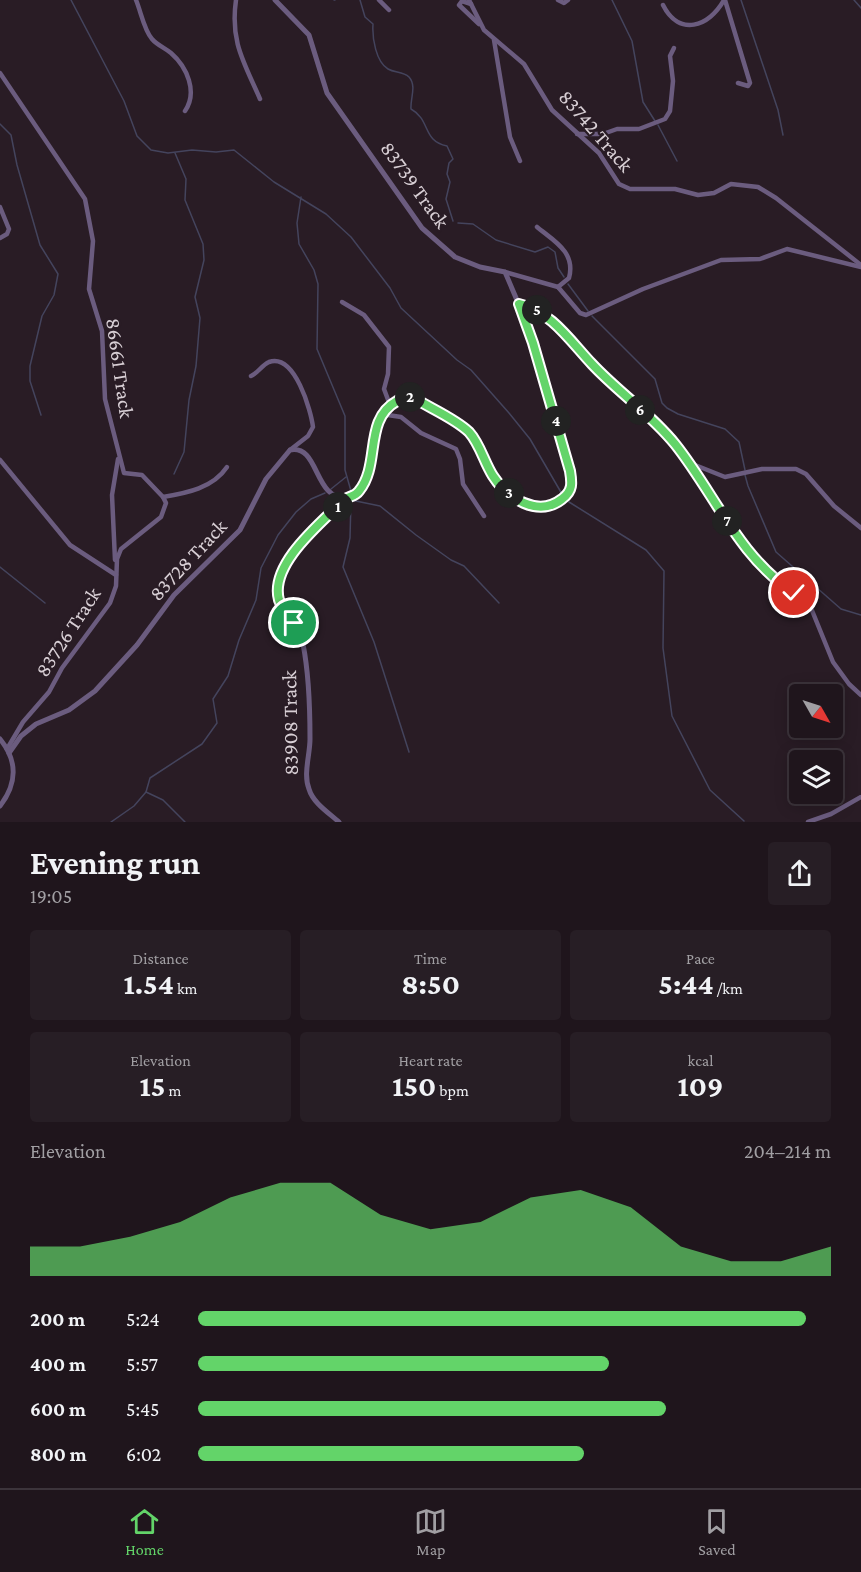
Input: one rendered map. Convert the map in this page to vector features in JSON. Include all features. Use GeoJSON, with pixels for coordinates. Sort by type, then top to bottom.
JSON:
{"type":"FeatureCollection","features":[{"type":"Feature","properties":{"kind":"street"},"geometry":{"type":"LineString","coordinates":[[136,0],[151,38],[176,57],[185,69],[191,93],[185,111]]}},
{"type":"Feature","properties":{"kind":"street"},"geometry":{"type":"LineString","coordinates":[[236,0],[233,15],[236,42],[242,64],[260,99]]}},
{"type":"Feature","properties":{"kind":"street","name":"83739 Track"},"geometry":{"type":"LineString","coordinates":[[275,0],[309,35],[327,93],[422,228],[455,257],[480,267],[558,287]]}},
{"type":"Feature","properties":{"kind":"street"},"geometry":{"type":"LineString","coordinates":[[379,0],[389,10]]}},
{"type":"Feature","properties":{"kind":"street"},"geometry":{"type":"LineString","coordinates":[[558,0],[564,3],[568,0]]}},
{"type":"Feature","properties":{"kind":"street"},"geometry":{"type":"LineString","coordinates":[[663,5],[669,17],[677,22],[703,23],[718,10],[725,0]]}},
{"type":"Feature","properties":{"kind":"street"},"geometry":{"type":"LineString","coordinates":[[725,0],[750,83],[748,86],[738,83]]}},
{"type":"Feature","properties":{"kind":"street"},"geometry":{"type":"LineString","coordinates":[[470,2],[462,1],[459,5],[482,26]]}},
{"type":"Feature","properties":{"kind":"street","name":"83742 Track"},"geometry":{"type":"LineString","coordinates":[[470,2],[482,26],[494,40],[524,64],[552,110],[599,153],[614,180],[625,188],[675,189],[707,195],[731,184],[758,187],[776,198],[861,266]]}},
{"type":"Feature","properties":{"kind":"street"},"geometry":{"type":"LineString","coordinates":[[494,40],[508,131],[520,161]]}},
{"type":"Feature","properties":{"kind":"street"},"geometry":{"type":"LineString","coordinates":[[577,134],[603,134],[617,129],[639,129],[665,119],[670,111],[673,81],[670,56],[674,48]]}},
{"type":"Feature","properties":{"kind":"street","name":"86661 Track"},"geometry":{"type":"LineString","coordinates":[[0,73],[86,199],[93,241],[89,289],[102,331],[105,399],[118,456]]}},
{"type":"Feature","properties":{"kind":"street"},"geometry":{"type":"LineString","coordinates":[[0,207],[9,229],[7,234],[0,238]]}},
{"type":"Feature","properties":{"kind":"street"},"geometry":{"type":"LineString","coordinates":[[537,227],[564,248],[570,259],[569,278],[558,287],[580,313],[586,315],[643,289],[721,260],[760,259],[787,249],[861,266]]}},
{"type":"Feature","properties":{"kind":"street"},"geometry":{"type":"LineString","coordinates":[[290,450],[297,450],[307,456],[327,491],[346,498],[356,494],[363,485],[369,468],[374,436],[381,414],[390,405],[410,397],[463,427],[474,438],[498,483],[519,501],[539,508],[553,505],[565,498],[571,488],[570,471],[533,343],[506,272]]}},
{"type":"Feature","properties":{"kind":"street"},"geometry":{"type":"LineString","coordinates":[[342,302],[364,315],[389,347],[388,374],[384,389],[390,405]]}},
{"type":"Feature","properties":{"kind":"street"},"geometry":{"type":"LineString","coordinates":[[519,304],[537,310],[553,322],[600,373],[666,434],[763,568],[811,608],[832,662],[861,695]]}},
{"type":"Feature","properties":{"kind":"street"},"geometry":{"type":"LineString","coordinates":[[251,376],[268,363],[275,362],[285,366],[299,381],[309,408],[313,430],[290,450]]}},
{"type":"Feature","properties":{"kind":"street"},"geometry":{"type":"LineString","coordinates":[[381,414],[401,417],[421,433],[456,449],[460,459],[462,484],[484,516]]}},
{"type":"Feature","properties":{"kind":"street","name":"83728 Track"},"geometry":{"type":"LineString","coordinates":[[8,751],[36,724],[69,710],[95,691],[137,645],[174,595],[240,530],[266,479],[290,450]]}},
{"type":"Feature","properties":{"kind":"street"},"geometry":{"type":"LineString","coordinates":[[116,575],[118,554],[127,543],[164,512],[166,503],[163,496],[142,475],[124,473],[118,456]]}},
{"type":"Feature","properties":{"kind":"street"},"geometry":{"type":"LineString","coordinates":[[116,563],[113,554],[112,495],[118,456]]}},
{"type":"Feature","properties":{"kind":"street","name":"83726 Track"},"geometry":{"type":"LineString","coordinates":[[0,460],[70,546],[116,575],[116,586],[110,603],[62,668],[50,692],[23,722],[8,751]]}},
{"type":"Feature","properties":{"kind":"street"},"geometry":{"type":"LineString","coordinates":[[688,462],[725,477],[762,469],[796,469],[806,474],[834,506],[861,528]]}},
{"type":"Feature","properties":{"kind":"street"},"geometry":{"type":"LineString","coordinates":[[163,496],[205,486],[218,479],[227,467]]}},
{"type":"Feature","properties":{"kind":"street","name":"83908 Track"},"geometry":{"type":"LineString","coordinates":[[339,822],[314,799],[308,787],[310,742],[305,654],[301,636],[281,604],[278,593],[279,582],[291,557],[309,535],[346,498]]}},
{"type":"Feature","properties":{"kind":"street"},"geometry":{"type":"LineString","coordinates":[[0,739],[8,751],[13,767],[13,783],[0,807]]}},
{"type":"Feature","properties":{"kind":"street"},"geometry":{"type":"LineString","coordinates":[[808,822],[831,814],[861,797]]}},
{"type":"Feature","properties":{"kind":"waterway"},"geometry":{"type":"LineString","coordinates":[[71,0],[124,101],[137,136],[151,150],[168,153],[192,150],[216,152],[234,150],[274,182],[326,214],[351,237],[390,288],[401,308],[471,370],[509,413],[530,439],[562,494]]}},
{"type":"Feature","properties":{"kind":"waterway"},"geometry":{"type":"LineString","coordinates":[[360,0],[365,17],[373,24],[374,43],[380,61],[388,69],[409,77],[413,88],[411,109],[422,119],[434,140],[447,146],[453,159],[449,163],[447,174],[450,182],[446,199],[453,221]]}},
{"type":"Feature","properties":{"kind":"waterway"},"geometry":{"type":"LineString","coordinates":[[612,0],[632,41],[643,102],[655,121]]}},
{"type":"Feature","properties":{"kind":"waterway"},"geometry":{"type":"LineString","coordinates":[[741,0],[778,110],[783,135]]}},
{"type":"Feature","properties":{"kind":"waterway"},"geometry":{"type":"LineString","coordinates":[[854,0],[861,8]]}},
{"type":"Feature","properties":{"kind":"waterway"},"geometry":{"type":"LineString","coordinates":[[0,124],[11,135],[17,165],[40,245],[58,274],[54,295],[42,316],[30,366],[30,381],[41,415]]}},
{"type":"Feature","properties":{"kind":"waterway"},"geometry":{"type":"LineString","coordinates":[[658,125],[677,161]]}},
{"type":"Feature","properties":{"kind":"waterway"},"geometry":{"type":"LineString","coordinates":[[174,474],[184,452],[200,318],[195,297],[204,260],[203,244],[185,200],[186,179],[175,153]]}},
{"type":"Feature","properties":{"kind":"waterway"},"geometry":{"type":"LineString","coordinates":[[301,197],[297,223],[299,244],[314,270],[318,284],[317,349],[345,416],[345,470],[351,491]]}},
{"type":"Feature","properties":{"kind":"waterway"},"geometry":{"type":"LineString","coordinates":[[458,223],[473,224],[496,240],[535,252],[548,247],[555,252],[558,268],[564,277]]}},
{"type":"Feature","properties":{"kind":"waterway"},"geometry":{"type":"LineString","coordinates":[[568,284],[588,311]]}},
{"type":"Feature","properties":{"kind":"waterway"},"geometry":{"type":"LineString","coordinates":[[592,316],[655,379],[662,403],[667,408],[678,414],[725,429],[739,442],[745,470]]}},
{"type":"Feature","properties":{"kind":"waterway"},"geometry":{"type":"LineString","coordinates":[[745,475],[776,552],[841,609],[861,615]]}},
{"type":"Feature","properties":{"kind":"waterway"},"geometry":{"type":"LineString","coordinates":[[331,489],[346,477]]}},
{"type":"Feature","properties":{"kind":"waterway"},"geometry":{"type":"LineString","coordinates":[[111,822],[134,806],[146,792],[150,778],[202,744],[217,723],[213,699],[228,676],[239,640],[256,600],[261,568],[278,535],[296,512],[311,499],[325,493]]}},
{"type":"Feature","properties":{"kind":"waterway"},"geometry":{"type":"LineString","coordinates":[[409,752],[374,642],[343,567],[350,538],[351,500],[380,506],[416,535],[451,560],[464,566],[499,603]]}},
{"type":"Feature","properties":{"kind":"waterway"},"geometry":{"type":"LineString","coordinates":[[569,502],[646,550],[664,571],[663,648],[672,716],[710,790],[744,821]]}},
{"type":"Feature","properties":{"kind":"waterway"},"geometry":{"type":"LineString","coordinates":[[0,567],[45,603]]}},
{"type":"Feature","properties":{"kind":"waterway"},"geometry":{"type":"LineString","coordinates":[[146,792],[163,800],[185,822]]}},
{"type":"Feature","properties":{"kind":"route"},"geometry":{"type":"LineString","coordinates":[[294,623],[279,600],[279,582],[284,569],[301,543],[318,525],[346,498],[360,491],[369,468],[379,419],[386,409],[398,400],[406,397],[414,398],[467,430],[478,445],[498,483],[526,505],[547,507],[559,502],[569,494],[572,482],[570,471],[528,326],[519,304],[537,310],[549,318],[600,373],[666,434],[686,457],[710,497],[763,568],[794,593]]}}]}
